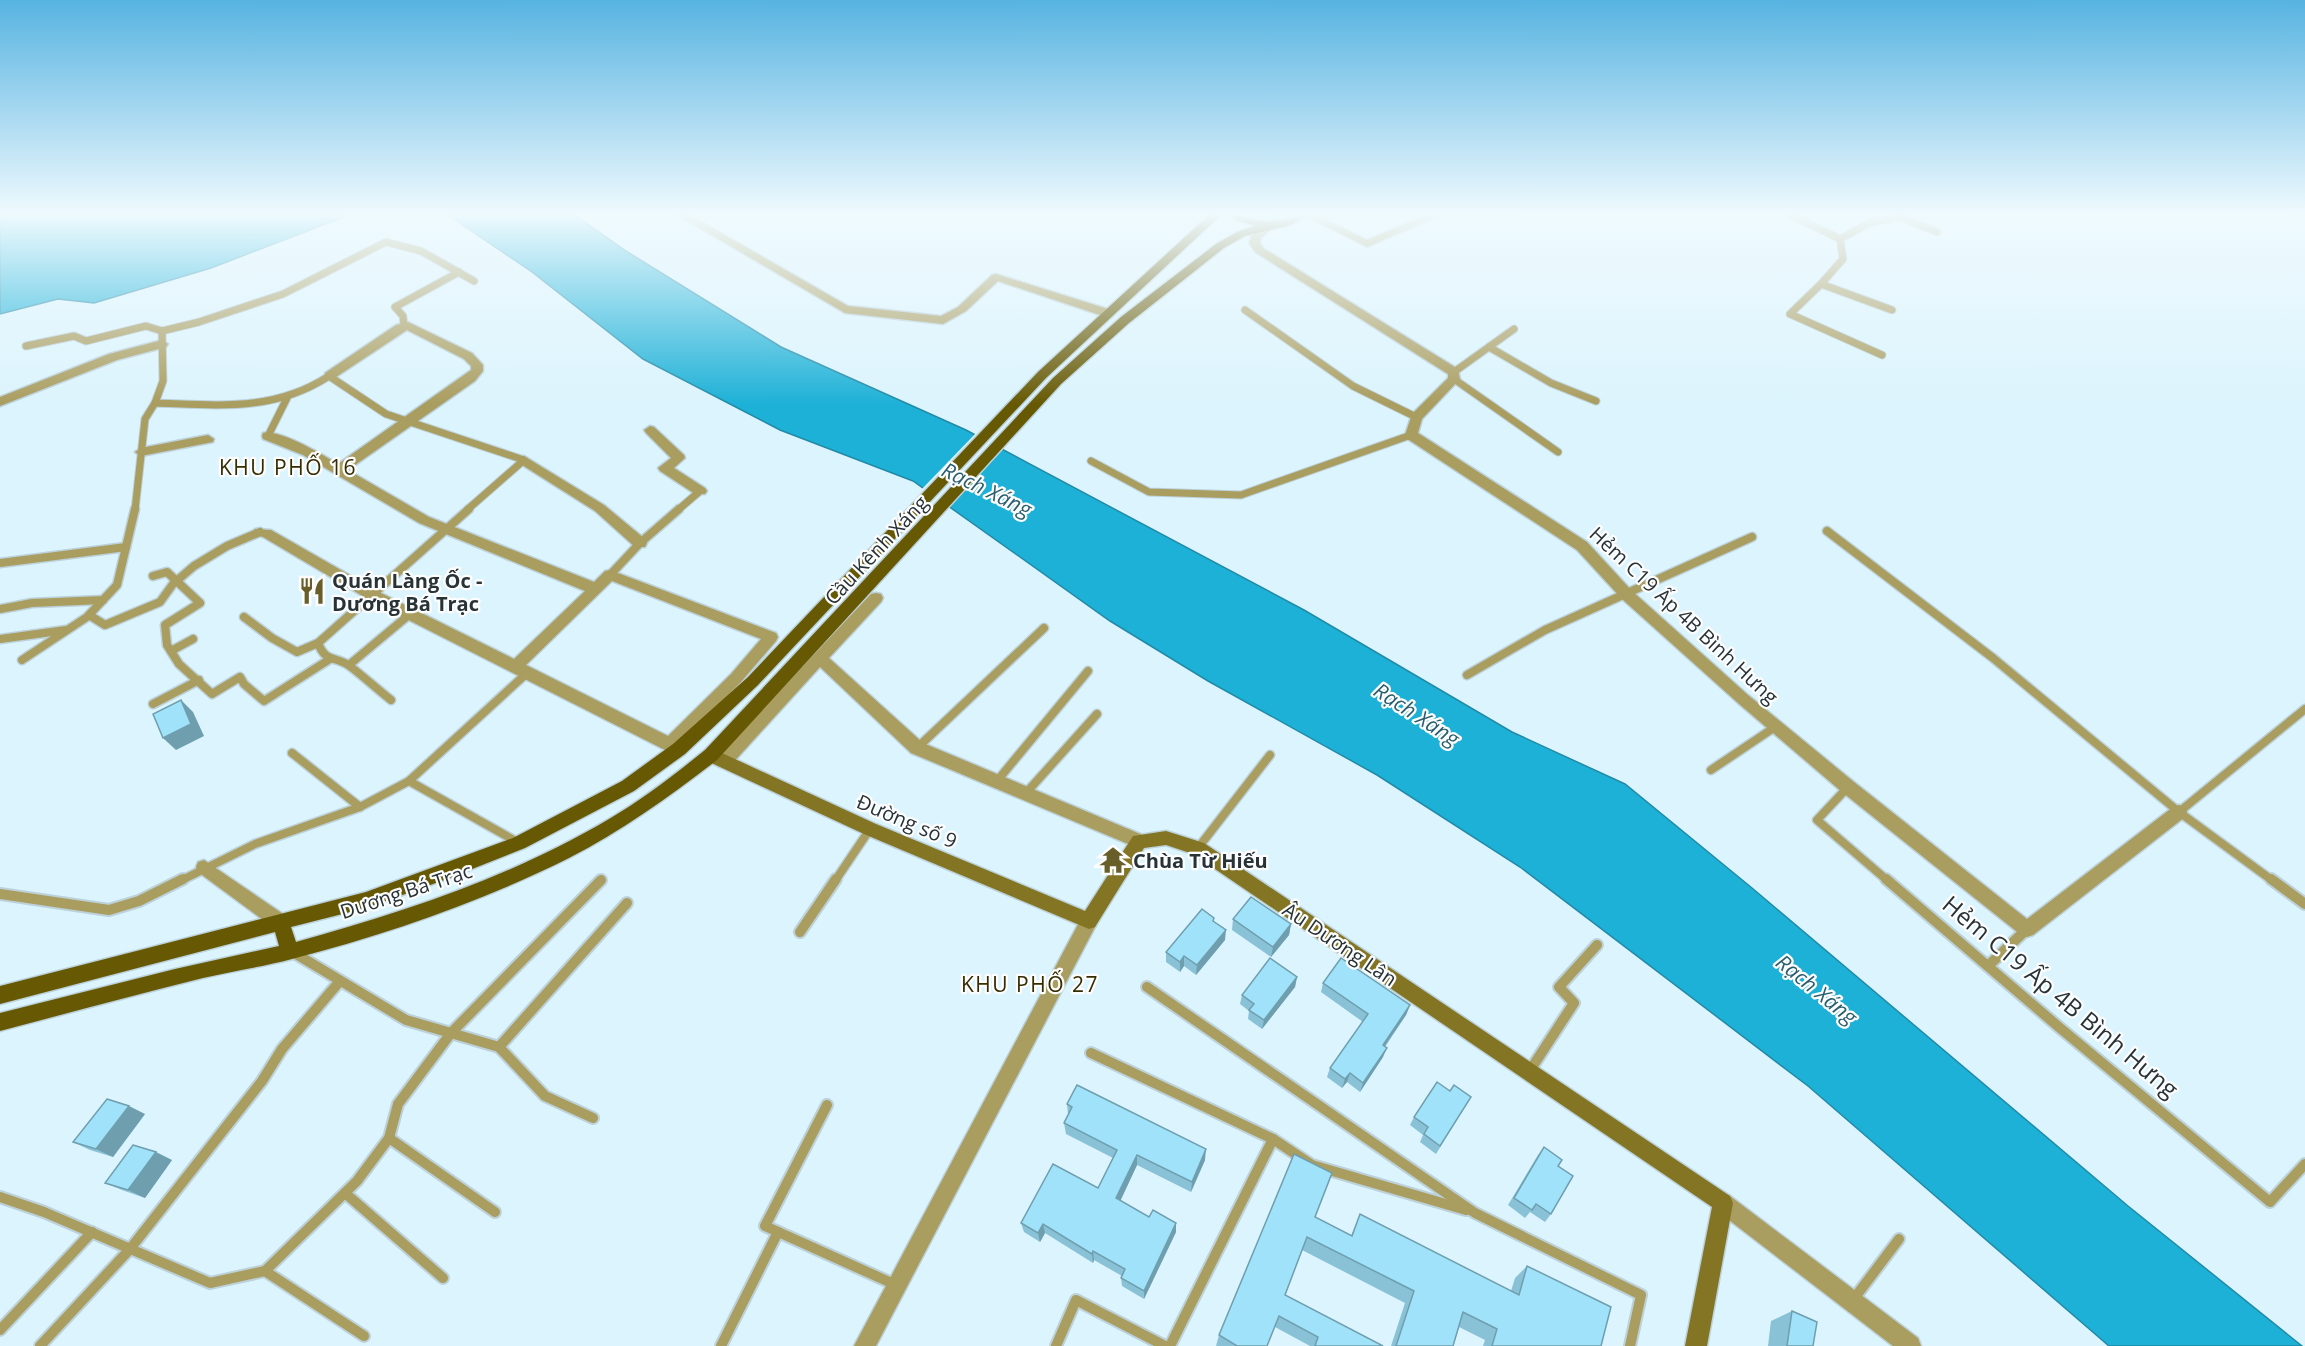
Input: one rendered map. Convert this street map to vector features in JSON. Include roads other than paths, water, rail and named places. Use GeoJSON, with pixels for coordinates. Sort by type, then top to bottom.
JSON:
{"type":"FeatureCollection","features":[{"type":"Feature","properties":{"kind":"main road","name":"Cầu Kênh Xáng"},"geometry":{"type":"LineString","coordinates":[[753,681],[789,646],[1042,375],[1146,278]]}},
{"type":"Feature","properties":{"kind":"main road","name":"Cầu Kênh Xáng"},"geometry":{"type":"LineString","coordinates":[[771,690],[1057,381],[1125,320],[1179,278]]}},
{"type":"Feature","properties":{"kind":"main road","name":"Dương Bá Trạc"},"geometry":{"type":"LineString","coordinates":[[0,995],[366,900],[441,874],[519,843],[628,786],[753,681]]}},
{"type":"Feature","properties":{"kind":"main road","name":"Dương Bá Trạc"},"geometry":{"type":"LineString","coordinates":[[0,1022],[235,962],[290,951],[429,910],[508,880],[637,812],[718,758],[771,690]]}},
{"type":"Feature","properties":{"kind":"main road"},"geometry":{"type":"LineString","coordinates":[[280,922],[290,951]]}},
{"type":"Feature","properties":{"kind":"street"},"geometry":{"type":"LineString","coordinates":[[791,278],[845,309],[943,320],[962,309],[995,278]]}},
{"type":"Feature","properties":{"kind":"street"},"geometry":{"type":"LineString","coordinates":[[999,278],[1107,313]]}},
{"type":"Feature","properties":{"kind":"street"},"geometry":{"type":"LineString","coordinates":[[1302,278],[1454,375],[1416,417],[1411,435]]}},
{"type":"Feature","properties":{"kind":"street"},"geometry":{"type":"LineString","coordinates":[[329,376],[404,327],[468,356],[477,365],[477,371],[471,378],[339,470]]}},
{"type":"Feature","properties":{"kind":"street"},"geometry":{"type":"LineString","coordinates":[[4,400],[113,357],[162,344]]}},
{"type":"Feature","properties":{"kind":"street"},"geometry":{"type":"LineString","coordinates":[[650,430],[679,458],[665,468],[700,491]]}},
{"type":"Feature","properties":{"kind":"street","name":"Hẻm C19 Ấp 4B Bình Hưng"},"geometry":{"type":"LineString","coordinates":[[1411,435],[1582,546],[1626,595],[1775,727],[2026,929],[2180,812]]}},
{"type":"Feature","properties":{"kind":"street"},"geometry":{"type":"LineString","coordinates":[[268,436],[308,452],[424,520],[596,589]]}},
{"type":"Feature","properties":{"kind":"street"},"geometry":{"type":"LineString","coordinates":[[141,452],[208,439]]}},
{"type":"Feature","properties":{"kind":"street"},"geometry":{"type":"LineString","coordinates":[[524,460],[587,499],[625,527],[640,543]]}},
{"type":"Feature","properties":{"kind":"street"},"geometry":{"type":"LineString","coordinates":[[260,532],[266,532],[373,595],[521,670],[675,746],[771,637],[610,575],[521,670]]}},
{"type":"Feature","properties":{"kind":"street"},"geometry":{"type":"LineString","coordinates":[[718,758],[876,598]]}},
{"type":"Feature","properties":{"kind":"street","name":"Âu Dương Lân"},"geometry":{"type":"LineString","coordinates":[[819,657],[918,748],[1139,842],[1166,838],[1198,848],[1723,1203]]}},
{"type":"Feature","properties":{"kind":"street","name":"Đường số 9"},"geometry":{"type":"LineString","coordinates":[[718,758],[870,829],[1089,921]]}},
{"type":"Feature","properties":{"kind":"street"},"geometry":{"type":"LineString","coordinates":[[865,1346],[1089,921],[1139,842]]}},
{"type":"Feature","properties":{"kind":"street"},"geometry":{"type":"LineString","coordinates":[[204,867],[280,922]]}},
{"type":"Feature","properties":{"kind":"street"},"geometry":{"type":"LineString","coordinates":[[1696,1346],[1723,1203],[1910,1346]]}},
{"type":"Feature","properties":{"kind":"lane"},"geometry":{"type":"LineString","coordinates":[[26,346],[74,336],[86,341],[146,326],[162,331],[199,322],[283,294],[315,278]]}},
{"type":"Feature","properties":{"kind":"lane"},"geometry":{"type":"LineString","coordinates":[[404,327],[403,316],[395,307],[448,278]]}},
{"type":"Feature","properties":{"kind":"lane"},"geometry":{"type":"LineString","coordinates":[[469,278],[474,281]]}},
{"type":"Feature","properties":{"kind":"lane"},"geometry":{"type":"LineString","coordinates":[[1826,278],[1790,314],[1882,355]]}},
{"type":"Feature","properties":{"kind":"lane"},"geometry":{"type":"LineString","coordinates":[[1821,284],[1892,310]]}},
{"type":"Feature","properties":{"kind":"lane"},"geometry":{"type":"LineString","coordinates":[[1245,310],[1353,386],[1416,417]]}},
{"type":"Feature","properties":{"kind":"lane"},"geometry":{"type":"LineString","coordinates":[[1514,329],[1454,375],[1558,452]]}},
{"type":"Feature","properties":{"kind":"lane"},"geometry":{"type":"LineString","coordinates":[[22,660],[90,615],[117,585],[135,511],[145,420],[155,403],[163,381],[162,331]]}},
{"type":"Feature","properties":{"kind":"lane"},"geometry":{"type":"LineString","coordinates":[[1489,347],[1551,382],[1596,401]]}},
{"type":"Feature","properties":{"kind":"lane"},"geometry":{"type":"LineString","coordinates":[[155,403],[237,405],[287,398],[308,390],[329,376],[386,414],[524,460]]}},
{"type":"Feature","properties":{"kind":"lane"},"geometry":{"type":"LineString","coordinates":[[268,436],[287,398]]}},
{"type":"Feature","properties":{"kind":"lane"},"geometry":{"type":"LineString","coordinates":[[1091,461],[1149,492],[1241,495],[1411,435]]}},
{"type":"Feature","properties":{"kind":"lane"},"geometry":{"type":"LineString","coordinates":[[244,617],[272,638],[297,652],[318,643],[524,460]]}},
{"type":"Feature","properties":{"kind":"lane"},"geometry":{"type":"LineString","coordinates":[[610,575],[640,543],[700,491]]}},
{"type":"Feature","properties":{"kind":"lane"},"geometry":{"type":"LineString","coordinates":[[1827,531],[1993,658],[2180,812],[2305,904]]}},
{"type":"Feature","properties":{"kind":"lane"},"geometry":{"type":"LineString","coordinates":[[90,615],[105,625],[160,602],[167,597],[170,586],[176,581],[235,542],[260,532]]}},
{"type":"Feature","properties":{"kind":"lane"},"geometry":{"type":"LineString","coordinates":[[1467,675],[1545,630],[1752,537]]}},
{"type":"Feature","properties":{"kind":"lane"},"geometry":{"type":"LineString","coordinates":[[0,563],[126,547]]}},
{"type":"Feature","properties":{"kind":"lane"},"geometry":{"type":"LineString","coordinates":[[153,576],[168,572],[200,603],[165,625],[167,645],[178,664],[199,680],[212,694],[240,677],[244,684],[264,701],[330,659]]}},
{"type":"Feature","properties":{"kind":"lane"},"geometry":{"type":"LineString","coordinates":[[0,609],[32,603],[103,600]]}},
{"type":"Feature","properties":{"kind":"lane"},"geometry":{"type":"LineString","coordinates":[[349,665],[410,614]]}},
{"type":"Feature","properties":{"kind":"lane"},"geometry":{"type":"LineString","coordinates":[[918,748],[1044,628]]}},
{"type":"Feature","properties":{"kind":"lane"},"geometry":{"type":"LineString","coordinates":[[0,639],[69,629]]}},
{"type":"Feature","properties":{"kind":"lane"},"geometry":{"type":"LineString","coordinates":[[171,651],[193,639]]}},
{"type":"Feature","properties":{"kind":"lane"},"geometry":{"type":"LineString","coordinates":[[318,643],[322,653],[330,659],[349,665],[364,681],[391,700]]}},
{"type":"Feature","properties":{"kind":"lane"},"geometry":{"type":"LineString","coordinates":[[0,894],[109,910],[139,901],[255,843],[360,807],[409,781],[521,670]]}},
{"type":"Feature","properties":{"kind":"lane"},"geometry":{"type":"LineString","coordinates":[[997,781],[1088,671]]}},
{"type":"Feature","properties":{"kind":"lane"},"geometry":{"type":"LineString","coordinates":[[153,704],[199,680]]}},
{"type":"Feature","properties":{"kind":"lane","name":"Hẻm C19 Ấp 4B Bình Hưng"},"geometry":{"type":"LineString","coordinates":[[2180,812],[2305,709]]}},
{"type":"Feature","properties":{"kind":"lane"},"geometry":{"type":"LineString","coordinates":[[1026,793],[1097,714]]}},
{"type":"Feature","properties":{"kind":"lane"},"geometry":{"type":"LineString","coordinates":[[1711,770],[1775,727]]}},
{"type":"Feature","properties":{"kind":"lane"},"geometry":{"type":"LineString","coordinates":[[292,753],[360,807]]}},
{"type":"Feature","properties":{"kind":"lane"},"geometry":{"type":"LineString","coordinates":[[1198,848],[1270,755]]}},
{"type":"Feature","properties":{"kind":"lane"},"geometry":{"type":"LineString","coordinates":[[409,781],[519,843]]}},
{"type":"Feature","properties":{"kind":"lane","name":"Hẻm C19 Ấp 4B Bình Hưng"},"geometry":{"type":"LineString","coordinates":[[1848,787],[1817,820],[2270,1202],[2305,1164]]}},
{"type":"Feature","properties":{"kind":"lane"},"geometry":{"type":"LineString","coordinates":[[800,932],[870,829]]}},
{"type":"Feature","properties":{"kind":"lane"},"geometry":{"type":"LineString","coordinates":[[0,1197],[92,1232],[210,1283],[265,1271],[357,1181],[389,1138],[399,1104],[452,1033],[601,880]]}},
{"type":"Feature","properties":{"kind":"lane"},"geometry":{"type":"LineString","coordinates":[[499,1047],[627,903]]}},
{"type":"Feature","properties":{"kind":"lane"},"geometry":{"type":"LineString","coordinates":[[1988,966],[2026,929]]}},
{"type":"Feature","properties":{"kind":"lane"},"geometry":{"type":"LineString","coordinates":[[1529,1072],[1574,1003],[1559,987],[1597,945]]}},
{"type":"Feature","properties":{"kind":"lane"},"geometry":{"type":"LineString","coordinates":[[290,951],[406,1020],[499,1047],[545,1096],[593,1118]]}},
{"type":"Feature","properties":{"kind":"lane"},"geometry":{"type":"LineString","coordinates":[[40,1346],[130,1249],[262,1081],[282,1049],[340,981]]}},
{"type":"Feature","properties":{"kind":"lane"},"geometry":{"type":"LineString","coordinates":[[1147,987],[1475,1213],[1641,1295],[1630,1346]]}},
{"type":"Feature","properties":{"kind":"lane"},"geometry":{"type":"LineString","coordinates":[[1091,1053],[1273,1139],[1312,1165],[1475,1213]]}},
{"type":"Feature","properties":{"kind":"lane"},"geometry":{"type":"LineString","coordinates":[[827,1105],[765,1226],[897,1285]]}},
{"type":"Feature","properties":{"kind":"lane"},"geometry":{"type":"LineString","coordinates":[[389,1138],[495,1212]]}},
{"type":"Feature","properties":{"kind":"lane"},"geometry":{"type":"LineString","coordinates":[[1170,1346],[1273,1139]]}},
{"type":"Feature","properties":{"kind":"lane"},"geometry":{"type":"LineString","coordinates":[[345,1193],[443,1278]]}},
{"type":"Feature","properties":{"kind":"lane"},"geometry":{"type":"LineString","coordinates":[[0,1330],[92,1232]]}},
{"type":"Feature","properties":{"kind":"lane"},"geometry":{"type":"LineString","coordinates":[[721,1346],[778,1232]]}},
{"type":"Feature","properties":{"kind":"lane"},"geometry":{"type":"LineString","coordinates":[[1852,1300],[1899,1239]]}},
{"type":"Feature","properties":{"kind":"lane"},"geometry":{"type":"LineString","coordinates":[[265,1271],[364,1336]]}},
{"type":"Feature","properties":{"kind":"lane"},"geometry":{"type":"LineString","coordinates":[[1056,1346],[1076,1300],[1165,1346]]}},
{"type":"Feature","properties":{"kind":"water"},"geometry":{"type":"Polygon","coordinates":[[[0,278],[178,278],[94,303],[58,299],[0,314],[0,278]]]}},
{"type":"Feature","properties":{"kind":"water","name":"Rạch Xáng"},"geometry":{"type":"Polygon","coordinates":[[[539,278],[669,278],[781,347],[966,430],[1304,610],[1512,732],[1625,784],[1752,888],[2128,1206],[2302,1346],[2109,1346],[1808,1086],[1520,867],[1377,775],[1208,681],[1110,621],[913,481],[780,430],[643,359],[539,278]]]}},
{"type":"Feature","properties":{"kind":"place","name":"Quán Làng Ốc - Dương Bá Trạc"},"geometry":{"type":"Point","coordinates":[312,591]}},
{"type":"Feature","properties":{"kind":"place","name":"Chùa Từ Hiếu"},"geometry":{"type":"Point","coordinates":[1113,860]}},
{"type":"Feature","properties":{"kind":"district","name":"KHU PHỐ 16"},"geometry":{"type":"Point","coordinates":[288,467]}},
{"type":"Feature","properties":{"kind":"district","name":"KHU PHỐ 27"},"geometry":{"type":"Point","coordinates":[1030,984]}}]}
